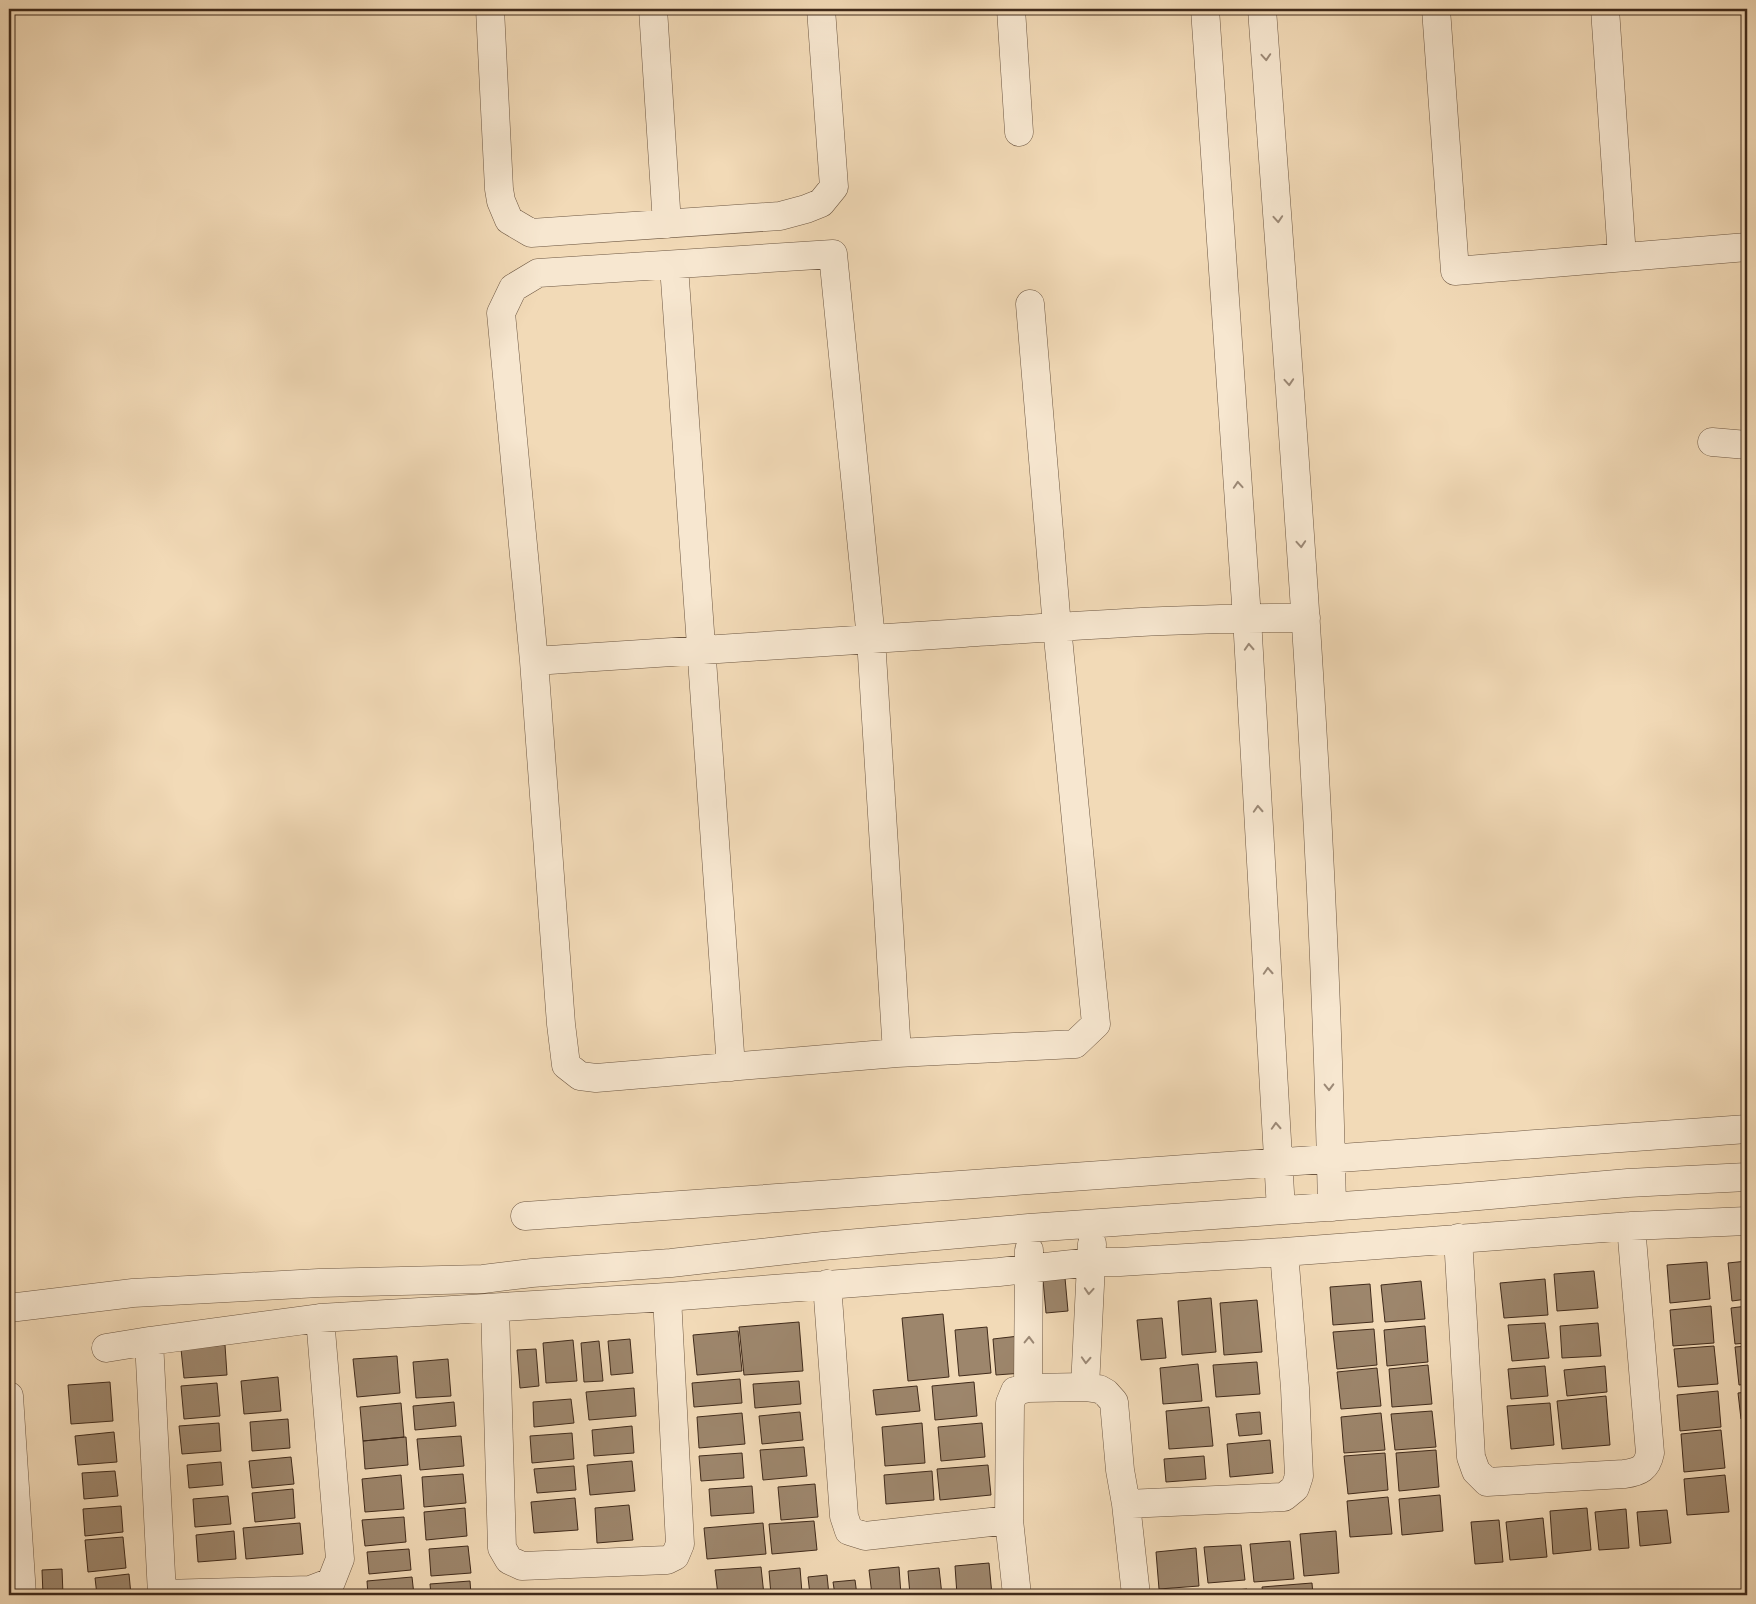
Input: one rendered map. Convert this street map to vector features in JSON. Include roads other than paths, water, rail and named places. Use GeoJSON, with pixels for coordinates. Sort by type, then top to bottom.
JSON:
{"type":"FeatureCollection","features":[{"type":"Feature","properties":{"kind":"street"},"geometry":{"type":"LineString","coordinates":[[490,9],[498,189],[509,220],[531,233],[780,216],[821,203],[834,187],[821,9]]}},
{"type":"Feature","properties":{"kind":"street"},"geometry":{"type":"LineString","coordinates":[[654,9],[666,224]]}},
{"type":"Feature","properties":{"kind":"street"},"geometry":{"type":"LineString","coordinates":[[1012,9],[1019,132]]}},
{"type":"Feature","properties":{"kind":"street"},"geometry":{"type":"LineString","coordinates":[[1205,9],[1248,618],[1281,1210]]}},
{"type":"Feature","properties":{"kind":"street"},"geometry":{"type":"LineString","coordinates":[[1262,9],[1306,618],[1328,1038],[1332,1207]]}},
{"type":"Feature","properties":{"kind":"street"},"geometry":{"type":"LineString","coordinates":[[1436,9],[1455,271],[1747,247]]}},
{"type":"Feature","properties":{"kind":"street"},"geometry":{"type":"LineString","coordinates":[[1604,9],[1622,257]]}},
{"type":"Feature","properties":{"kind":"street"},"geometry":{"type":"LineString","coordinates":[[897,1053],[871,639],[833,254],[674,266],[538,273],[513,288],[502,313],[534,661],[561,1024],[566,1065],[580,1076],[596,1078],[897,1053],[1075,1044],[1096,1024],[1057,627],[1030,304]]}},
{"type":"Feature","properties":{"kind":"street"},"geometry":{"type":"LineString","coordinates":[[674,266],[731,1066]]}},
{"type":"Feature","properties":{"kind":"street"},"geometry":{"type":"LineString","coordinates":[[1712,442],[1747,445]]}},
{"type":"Feature","properties":{"kind":"street"},"geometry":{"type":"LineString","coordinates":[[534,661],[1057,627],[1248,618],[1306,618]]}},
{"type":"Feature","properties":{"kind":"street"},"geometry":{"type":"LineString","coordinates":[[525,1216],[1747,1129]]}},
{"type":"Feature","properties":{"kind":"street"},"geometry":{"type":"LineString","coordinates":[[9,1308],[133,1292],[319,1283],[483,1279],[532,1273],[671,1263],[823,1246],[1029,1228],[1466,1197],[1628,1183],[1747,1177]]}},
{"type":"Feature","properties":{"kind":"street"},"geometry":{"type":"LineString","coordinates":[[106,1348],[320,1318],[495,1308],[999,1272],[1091,1262],[1284,1252],[1631,1226],[1747,1221]]}},
{"type":"Feature","properties":{"kind":"street"},"geometry":{"type":"LineString","coordinates":[[1085,1387],[1092,1225]]}},
{"type":"Feature","properties":{"kind":"street"},"geometry":{"type":"LineString","coordinates":[[1458,1238],[1471,1457],[1476,1471],[1487,1482],[1624,1474],[1641,1470],[1648,1463],[1650,1452],[1631,1226]]}},
{"type":"Feature","properties":{"kind":"street"},"geometry":{"type":"LineString","coordinates":[[1028,1388],[1029,1228]]}},
{"type":"Feature","properties":{"kind":"street"},"geometry":{"type":"LineString","coordinates":[[1126,1504],[1284,1496],[1295,1488],[1299,1476],[1295,1388],[1284,1252]]}},
{"type":"Feature","properties":{"kind":"street"},"geometry":{"type":"LineString","coordinates":[[827,1284],[844,1516],[849,1531],[865,1536],[1009,1520]]}},
{"type":"Feature","properties":{"kind":"street"},"geometry":{"type":"LineString","coordinates":[[495,1308],[502,1548],[509,1560],[522,1566],[667,1560],[675,1556],[680,1544],[667,1296]]}},
{"type":"Feature","properties":{"kind":"street"},"geometry":{"type":"LineString","coordinates":[[149,1341],[156,1595],[310,1590],[331,1582],[340,1559],[320,1318]]}},
{"type":"Feature","properties":{"kind":"street"},"geometry":{"type":"LineString","coordinates":[[1018,1595],[1009,1520],[1010,1403],[1015,1391],[1028,1388],[1085,1387],[1099,1389],[1106,1393],[1114,1402],[1120,1470],[1126,1504],[1136,1595]]}},
{"type":"Feature","properties":{"kind":"street"},"geometry":{"type":"LineString","coordinates":[[9,1396],[22,1595]]}}]}
